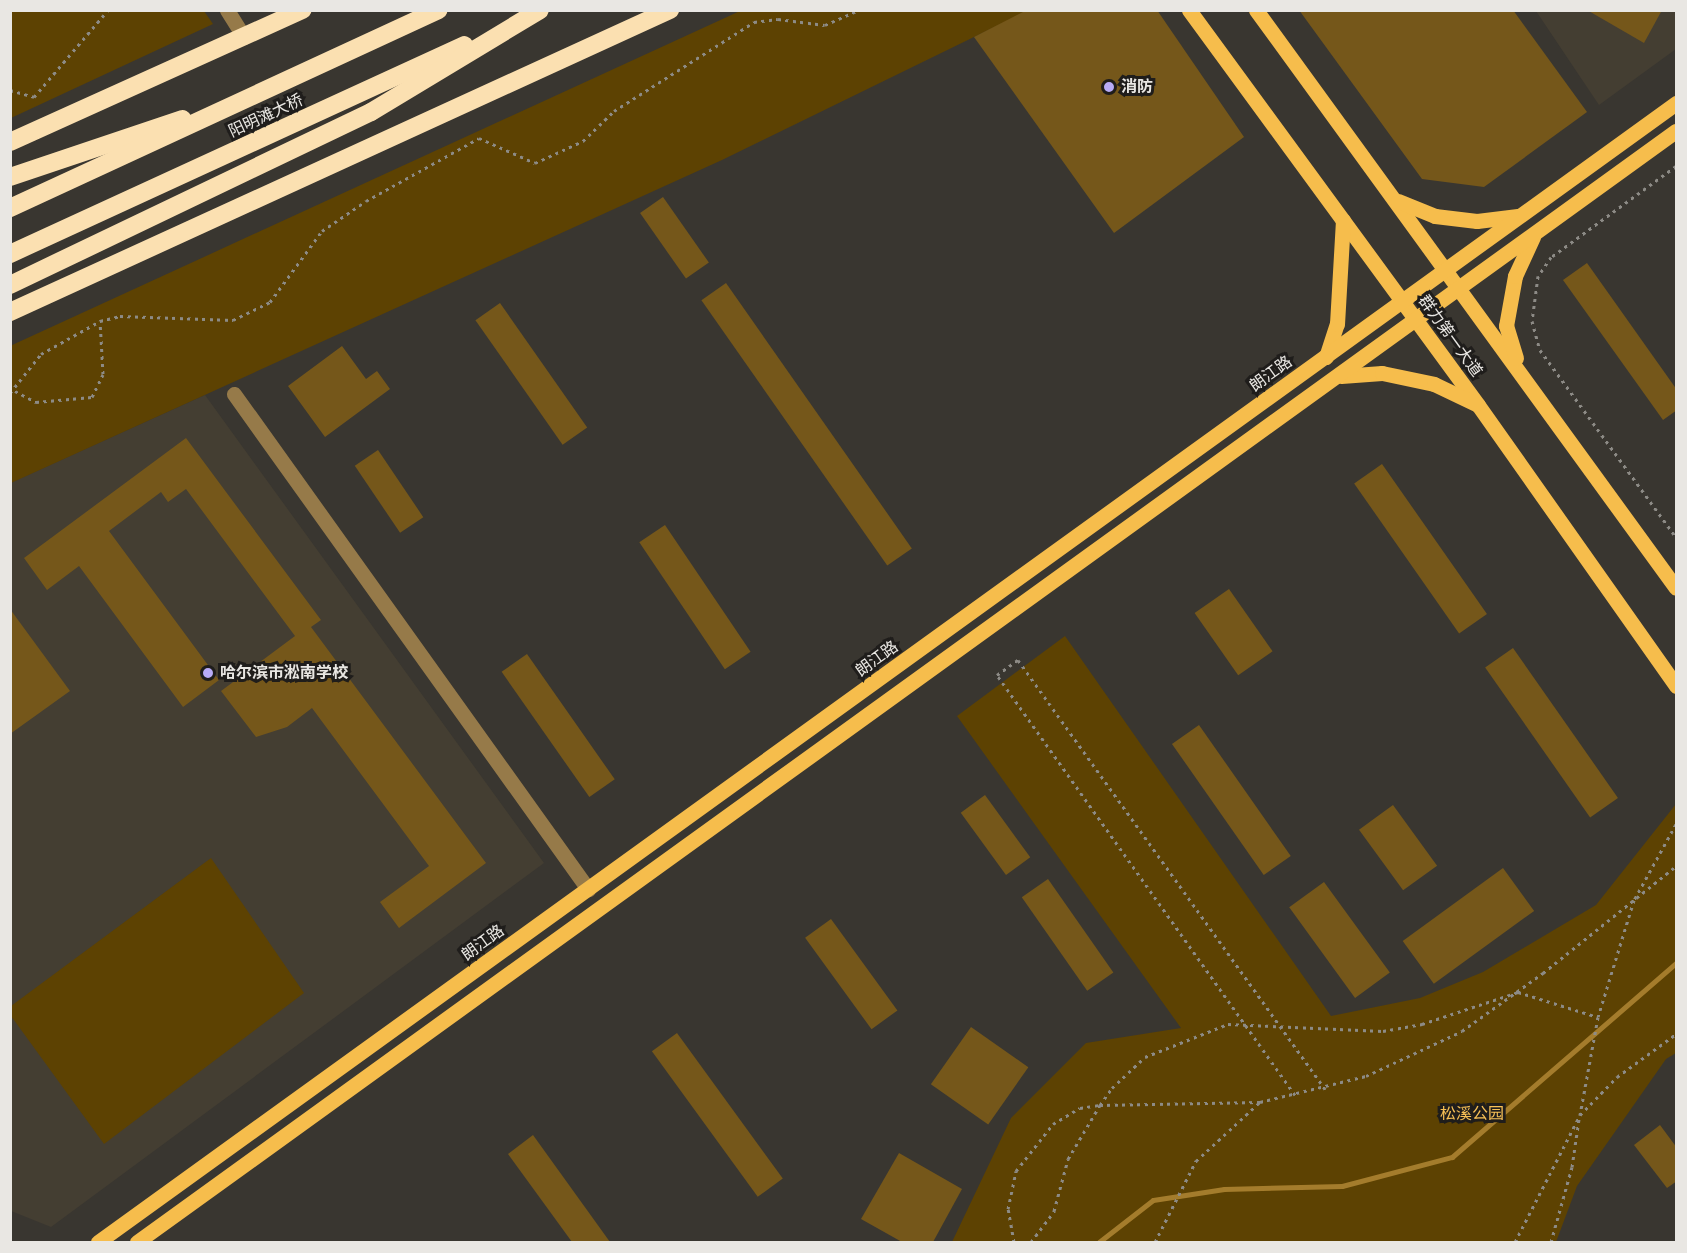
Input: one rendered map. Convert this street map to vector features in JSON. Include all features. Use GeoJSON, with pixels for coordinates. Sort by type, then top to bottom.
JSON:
{"type":"FeatureCollection","features":[{"type":"Feature","properties":{"kind":"highway"},"geometry":{"type":"LineString","coordinates":[[10,142],[303,10]]}},
{"type":"Feature","properties":{"kind":"highway","name":"阳明滩大桥"},"geometry":{"type":"LineString","coordinates":[[10,208],[272,89],[438,10]]}},
{"type":"Feature","properties":{"kind":"highway"},"geometry":{"type":"LineString","coordinates":[[10,285],[371,112],[538,10]]}},
{"type":"Feature","properties":{"kind":"highway","name":"阳明滩大桥"},"geometry":{"type":"LineString","coordinates":[[10,254],[538,10]]}},
{"type":"Feature","properties":{"kind":"highway"},"geometry":{"type":"LineString","coordinates":[[10,312],[670,10]]}},
{"type":"Feature","properties":{"kind":"highway"},"geometry":{"type":"LineString","coordinates":[[10,177],[272,89]]}},
{"type":"Feature","properties":{"kind":"main road","name":"群力第一大道"},"geometry":{"type":"LineString","coordinates":[[1189,10],[1403,301],[1677,686]]}},
{"type":"Feature","properties":{"kind":"main road"},"geometry":{"type":"LineString","coordinates":[[1256,10],[1676,585]]}},
{"type":"Feature","properties":{"kind":"main road","name":"朗江路"},"geometry":{"type":"LineString","coordinates":[[98,1242],[1677,103]]}},
{"type":"Feature","properties":{"kind":"main road"},"geometry":{"type":"LineString","coordinates":[[137,1242],[1418,322],[1534,234],[1677,131]]}},
{"type":"Feature","properties":{"kind":"main road"},"geometry":{"type":"LineString","coordinates":[[1397,201],[1435,216],[1477,221],[1521,216]]}},
{"type":"Feature","properties":{"kind":"main road"},"geometry":{"type":"LineString","coordinates":[[1326,357],[1337,324],[1343,220]]}},
{"type":"Feature","properties":{"kind":"main road"},"geometry":{"type":"LineString","coordinates":[[1519,369],[1506,326],[1515,276],[1534,234]]}},
{"type":"Feature","properties":{"kind":"main road"},"geometry":{"type":"LineString","coordinates":[[1341,376],[1382,373],[1434,384],[1478,405]]}},
{"type":"Feature","properties":{"kind":"street"},"geometry":{"type":"LineString","coordinates":[[227,10],[249,35]]}},
{"type":"Feature","properties":{"kind":"street"},"geometry":{"type":"LineString","coordinates":[[238,10],[249,35]]}},
{"type":"Feature","properties":{"kind":"street"},"geometry":{"type":"LineString","coordinates":[[234,394],[588,889]]}},
{"type":"Feature","properties":{"kind":"path"},"geometry":{"type":"LineString","coordinates":[[10,90],[34,97],[108,10]]}},
{"type":"Feature","properties":{"kind":"path"},"geometry":{"type":"LineString","coordinates":[[100,321],[103,374],[92,398],[36,402],[12,392],[41,354],[100,321],[120,316],[233,320],[270,302],[322,231],[366,201],[480,138],[535,163],[583,141],[614,111],[754,22],[778,19],[825,25],[858,10]]}},
{"type":"Feature","properties":{"kind":"path"},"geometry":{"type":"LineString","coordinates":[[1677,166],[1551,257],[1539,276],[1532,321],[1540,350],[1677,537]]}},
{"type":"Feature","properties":{"kind":"path"},"geometry":{"type":"LineString","coordinates":[[1295,1095],[1246,1022],[997,675],[1018,660],[1325,1089]]}},
{"type":"Feature","properties":{"kind":"path"},"geometry":{"type":"LineString","coordinates":[[1551,1242],[1572,1167],[1598,1017],[1634,900],[1677,824]]}},
{"type":"Feature","properties":{"kind":"path"},"geometry":{"type":"LineString","coordinates":[[1014,1242],[1009,1192],[1029,1151],[1068,1114],[1100,1105],[1260,1102],[1325,1089],[1395,1065],[1462,1031],[1518,992],[1677,866]]}},
{"type":"Feature","properties":{"kind":"path"},"geometry":{"type":"LineString","coordinates":[[1031,1242],[1054,1211],[1068,1160],[1100,1105],[1145,1057],[1210,1029],[1246,1022],[1383,1031],[1422,1024],[1518,992],[1598,1017]]}},
{"type":"Feature","properties":{"kind":"path"},"geometry":{"type":"LineString","coordinates":[[1515,1242],[1580,1114],[1617,1077],[1677,1034]]}},
{"type":"Feature","properties":{"kind":"path"},"geometry":{"type":"LineString","coordinates":[[1155,1242],[1184,1177],[1239,1120],[1260,1102]]}},
{"type":"Feature","properties":{"kind":"shaded area"},"geometry":{"type":"Polygon","coordinates":[[[1536,11],[1676,11],[1676,49],[1599,105],[1536,11]]]}},
{"type":"Feature","properties":{"kind":"shaded area","name":"哈尔滨市淞南学校"},"geometry":{"type":"Polygon","coordinates":[[[205,395],[544,863],[51,1227],[11,1211],[10,483],[205,395]]]}},
{"type":"Feature","properties":{"kind":"green space"},"geometry":{"type":"Polygon","coordinates":[[[10,11],[204,11],[213,24],[11,118],[10,11]]]}},
{"type":"Feature","properties":{"kind":"green space"},"geometry":{"type":"Polygon","coordinates":[[[740,11],[1027,11],[722,160],[11,483],[10,346],[740,11]]]}},
{"type":"Feature","properties":{"kind":"green space","name":"松溪公园"},"geometry":{"type":"Polygon","coordinates":[[[1065,636],[1331,1016],[1420,998],[1483,972],[1596,905],[1676,804],[1676,1053],[1666,1059],[1577,1186],[1556,1242],[952,1242],[1011,1118],[1086,1043],[1181,1028],[957,716],[1065,636]]]}},
{"type":"Feature","properties":{"kind":"green space"},"geometry":{"type":"Polygon","coordinates":[[[211,858],[304,993],[104,1144],[11,1016],[11,1006],[211,858]]]}},
{"type":"Feature","properties":{"kind":"building","name":"消防"},"geometry":{"type":"Polygon","coordinates":[[[1027,10],[1157,10],[1244,137],[1114,233],[974,37],[1027,10]]]}},
{"type":"Feature","properties":{"kind":"building"},"geometry":{"type":"Polygon","coordinates":[[[1299,10],[1513,10],[1587,112],[1484,187],[1422,179],[1299,10]]]}},
{"type":"Feature","properties":{"kind":"building"},"geometry":{"type":"Polygon","coordinates":[[[1587,10],[1662,10],[1644,43],[1587,10]]]}},
{"type":"Feature","properties":{"kind":"building"},"geometry":{"type":"Polygon","coordinates":[[[663,197],[709,263],[686,279],[640,213],[663,197]]]}},
{"type":"Feature","properties":{"kind":"building"},"geometry":{"type":"Polygon","coordinates":[[[1587,263],[1677,390],[1677,410],[1663,420],[1563,280],[1587,263]]]}},
{"type":"Feature","properties":{"kind":"building"},"geometry":{"type":"Polygon","coordinates":[[[726,283],[912,548],[887,566],[701,300],[726,283]]]}},
{"type":"Feature","properties":{"kind":"building"},"geometry":{"type":"Polygon","coordinates":[[[500,303],[587,428],[563,445],[475,320],[500,303]]]}},
{"type":"Feature","properties":{"kind":"building"},"geometry":{"type":"Polygon","coordinates":[[[342,346],[366,379],[377,371],[390,389],[325,437],[288,386],[342,346]]]}},
{"type":"Feature","properties":{"kind":"building"},"geometry":{"type":"Polygon","coordinates":[[[186,438],[321,620],[311,627],[486,863],[399,928],[380,902],[429,866],[312,708],[287,727],[256,737],[221,691],[295,636],[186,489],[168,502],[161,492],[109,531],[219,680],[183,707],[79,566],[47,590],[24,558],[186,438]]]}},
{"type":"Feature","properties":{"kind":"building"},"geometry":{"type":"Polygon","coordinates":[[[378,450],[423,517],[400,533],[355,466],[378,450]]]}},
{"type":"Feature","properties":{"kind":"building"},"geometry":{"type":"Polygon","coordinates":[[[1382,464],[1487,614],[1459,633],[1354,484],[1382,464]]]}},
{"type":"Feature","properties":{"kind":"building"},"geometry":{"type":"Polygon","coordinates":[[[665,525],[751,652],[725,669],[639,542],[665,525]]]}},
{"type":"Feature","properties":{"kind":"building"},"geometry":{"type":"Polygon","coordinates":[[[1229,589],[1273,651],[1238,675],[1195,613],[1229,589]]]}},
{"type":"Feature","properties":{"kind":"building"},"geometry":{"type":"Polygon","coordinates":[[[10,609],[70,691],[10,734],[10,609]]]}},
{"type":"Feature","properties":{"kind":"building"},"geometry":{"type":"Polygon","coordinates":[[[1513,648],[1618,798],[1590,817],[1485,668],[1513,648]]]}},
{"type":"Feature","properties":{"kind":"building"},"geometry":{"type":"Polygon","coordinates":[[[527,654],[615,779],[589,797],[502,672],[527,654]]]}},
{"type":"Feature","properties":{"kind":"building"},"geometry":{"type":"Polygon","coordinates":[[[1199,725],[1291,856],[1264,875],[1172,744],[1199,725]]]}},
{"type":"Feature","properties":{"kind":"building"},"geometry":{"type":"Polygon","coordinates":[[[985,795],[1030,857],[1006,875],[961,813],[985,795]]]}},
{"type":"Feature","properties":{"kind":"building"},"geometry":{"type":"Polygon","coordinates":[[[1393,805],[1437,866],[1403,890],[1359,830],[1393,805]]]}},
{"type":"Feature","properties":{"kind":"building"},"geometry":{"type":"Polygon","coordinates":[[[1503,868],[1534,911],[1434,984],[1403,941],[1503,868]]]}},
{"type":"Feature","properties":{"kind":"building"},"geometry":{"type":"Polygon","coordinates":[[[1048,879],[1113,972],[1087,991],[1022,897],[1048,879]]]}},
{"type":"Feature","properties":{"kind":"building"},"geometry":{"type":"Polygon","coordinates":[[[1324,882],[1390,973],[1355,998],[1289,907],[1324,882]]]}},
{"type":"Feature","properties":{"kind":"building"},"geometry":{"type":"Polygon","coordinates":[[[831,919],[897,1010],[872,1029],[805,938],[831,919]]]}},
{"type":"Feature","properties":{"kind":"building"},"geometry":{"type":"Polygon","coordinates":[[[971,1027],[1028,1067],[988,1124],[931,1084],[971,1027]]]}},
{"type":"Feature","properties":{"kind":"building"},"geometry":{"type":"Polygon","coordinates":[[[677,1033],[783,1179],[758,1197],[652,1051],[677,1033]]]}},
{"type":"Feature","properties":{"kind":"building"},"geometry":{"type":"Polygon","coordinates":[[[1660,1125],[1677,1148],[1677,1181],[1667,1188],[1634,1145],[1660,1125]]]}},
{"type":"Feature","properties":{"kind":"building"},"geometry":{"type":"Polygon","coordinates":[[[533,1135],[610,1242],[572,1242],[508,1154],[533,1135]]]}},
{"type":"Feature","properties":{"kind":"building"},"geometry":{"type":"Polygon","coordinates":[[[899,1153],[962,1189],[933,1242],[902,1242],[861,1219],[899,1153]]]}},
{"type":"Feature","properties":{"kind":"waterway"},"geometry":{"type":"LineString","coordinates":[[1099,1242],[1153,1200],[1224,1189],[1342,1186],[1452,1157],[1676,963]]}},
{"type":"Feature","properties":{"kind":"place","name":"消防"},"geometry":{"type":"Point","coordinates":[1109,87]}},
{"type":"Feature","properties":{"kind":"place","name":"哈尔滨市淞南学校"},"geometry":{"type":"Point","coordinates":[208,673]}}]}
